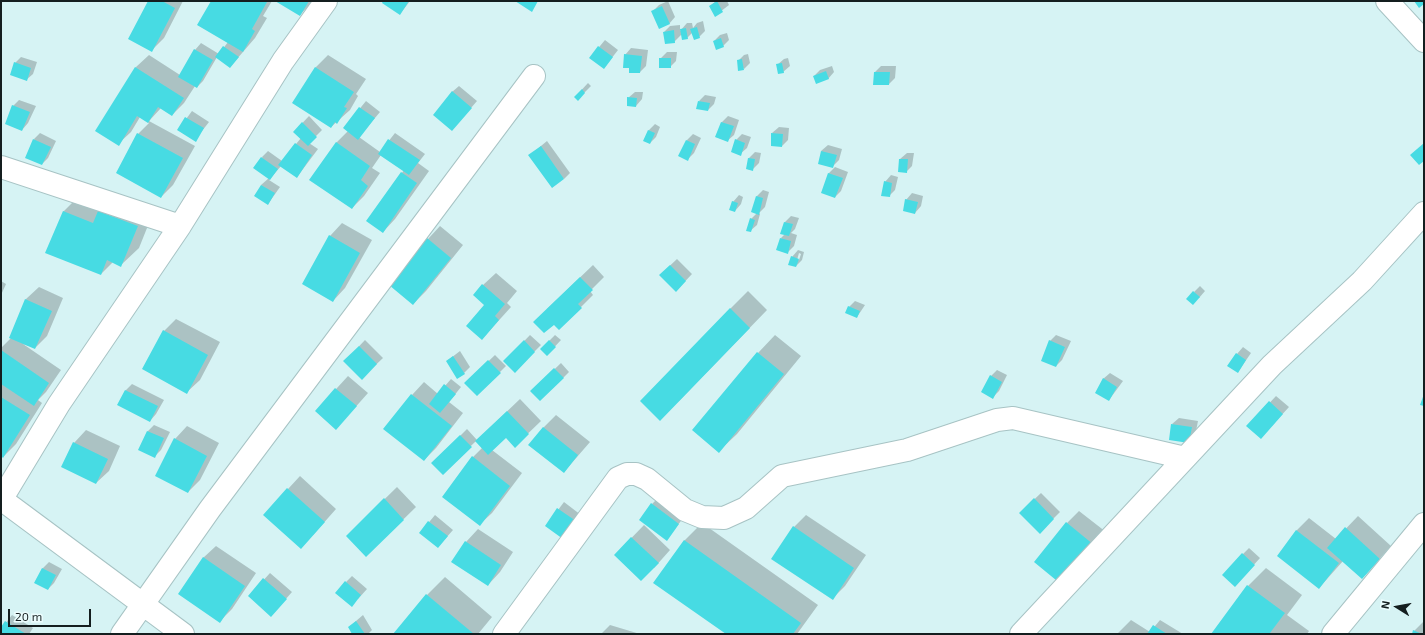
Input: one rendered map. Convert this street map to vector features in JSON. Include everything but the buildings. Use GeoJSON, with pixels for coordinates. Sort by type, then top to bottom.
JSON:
{"type":"FeatureCollection","features":[{"type":"Feature","properties":{"kind":"street"},"geometry":{"type":"LineString","coordinates":[[183,634],[143,603],[1,500],[58,404],[180,226],[283,61],[326,1]]}},
{"type":"Feature","properties":{"kind":"street"},"geometry":{"type":"LineString","coordinates":[[1387,1],[1424,41]]}},
{"type":"Feature","properties":{"kind":"street"},"geometry":{"type":"LineString","coordinates":[[122,634],[210,509],[534,76]]}},
{"type":"Feature","properties":{"kind":"street"},"geometry":{"type":"LineString","coordinates":[[1,167],[180,226]]}},
{"type":"Feature","properties":{"kind":"street"},"geometry":{"type":"LineString","coordinates":[[1021,634],[1272,365],[1362,281],[1424,213]]}},
{"type":"Feature","properties":{"kind":"street"},"geometry":{"type":"LineString","coordinates":[[504,634],[618,478],[627,474],[636,474],[647,479],[685,510],[702,517],[724,518],[746,508],[782,476],[907,450],[997,420],[1013,418],[1185,458]]}},
{"type":"Feature","properties":{"kind":"street"},"geometry":{"type":"LineString","coordinates":[[1333,634],[1424,524]]}}]}
